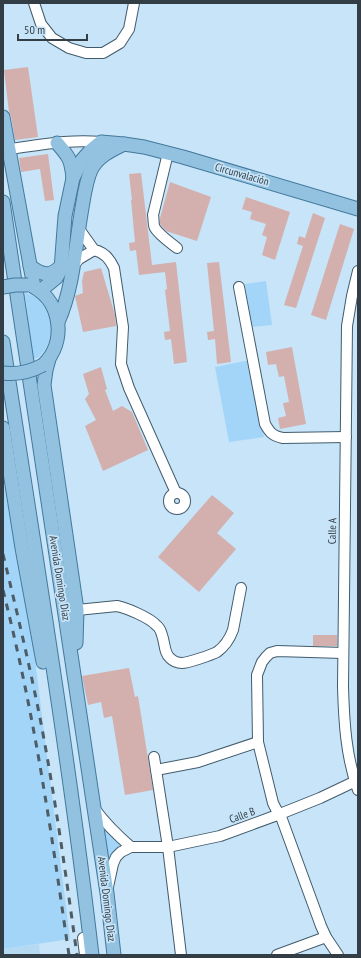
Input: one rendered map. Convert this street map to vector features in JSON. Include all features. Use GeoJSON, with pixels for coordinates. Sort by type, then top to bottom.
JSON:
{"type":"FeatureCollection","features":[{"type":"Feature","properties":{"kind":"main road"},"geometry":{"type":"LineString","coordinates":[[3,117],[34,288],[50,303],[58,322],[56,345],[46,362],[33,370],[21,374],[3,373]]}},
{"type":"Feature","properties":{"kind":"main road"},"geometry":{"type":"LineString","coordinates":[[58,322],[64,310],[68,265],[65,216],[73,178],[82,160],[101,142]]}},
{"type":"Feature","properties":{"kind":"main road","name":"Circunvalación"},"geometry":{"type":"LineString","coordinates":[[101,142],[144,147],[168,153],[358,209]]}},
{"type":"Feature","properties":{"kind":"main road"},"geometry":{"type":"LineString","coordinates":[[57,143],[68,156],[72,165],[73,178]]}},
{"type":"Feature","properties":{"kind":"main road"},"geometry":{"type":"LineString","coordinates":[[3,287],[15,285],[34,288],[56,278],[68,265],[79,229],[85,188],[91,170],[107,153],[124,144]]}},
{"type":"Feature","properties":{"kind":"main road","name":"Avenida Domingo Díaz"},"geometry":{"type":"LineString","coordinates":[[3,202],[94,808],[114,955]]}},
{"type":"Feature","properties":{"kind":"main road"},"geometry":{"type":"LineString","coordinates":[[30,266],[46,274],[68,265]]}},
{"type":"Feature","properties":{"kind":"main road","name":"Avenida Domingo Díaz"},"geometry":{"type":"LineString","coordinates":[[3,342],[62,728],[92,955]]}},
{"type":"Feature","properties":{"kind":"main road"},"geometry":{"type":"LineString","coordinates":[[46,362],[44,385],[77,610],[74,675]]}},
{"type":"Feature","properties":{"kind":"main road"},"geometry":{"type":"LineString","coordinates":[[3,428],[22,548],[45,674],[62,728]]}},
{"type":"Feature","properties":{"kind":"street"},"geometry":{"type":"LineString","coordinates":[[34,3],[41,24],[52,38],[69,48],[86,53],[97,53],[103,52],[120,43],[129,29],[134,3]]}},
{"type":"Feature","properties":{"kind":"street","name":"Circunvalación"},"geometry":{"type":"LineString","coordinates":[[9,149],[85,140],[101,142]]}},
{"type":"Feature","properties":{"kind":"street"},"geometry":{"type":"LineString","coordinates":[[168,153],[153,215],[155,228],[177,248]]}},
{"type":"Feature","properties":{"kind":"street"},"geometry":{"type":"LineString","coordinates":[[79,229],[94,250],[99,251],[112,262],[123,327],[121,364],[129,388],[176,493]]}},
{"type":"Feature","properties":{"kind":"street"},"geometry":{"type":"LineString","coordinates":[[68,265],[94,250]]}},
{"type":"Feature","properties":{"kind":"street","name":"Calle A"},"geometry":{"type":"LineString","coordinates":[[357,784],[349,759],[344,727],[343,653],[347,326],[355,297],[358,271]]}},
{"type":"Feature","properties":{"kind":"street"},"geometry":{"type":"LineString","coordinates":[[239,287],[265,424],[269,432],[283,438],[346,437]]}},
{"type":"Feature","properties":{"kind":"street"},"geometry":{"type":"LineString","coordinates":[[347,369],[358,372]]}},
{"type":"Feature","properties":{"kind":"street"},"geometry":{"type":"LineString","coordinates":[[77,610],[117,606],[148,619],[161,630],[168,655],[173,661],[181,663],[217,652],[227,641],[233,630],[241,588]]}},
{"type":"Feature","properties":{"kind":"street"},"geometry":{"type":"LineString","coordinates":[[338,955],[326,937],[307,890],[280,814],[273,803],[258,742],[258,675],[262,662],[270,653],[277,651],[343,653]]}},
{"type":"Feature","properties":{"kind":"street"},"geometry":{"type":"LineString","coordinates":[[156,770],[198,762],[258,742]]}},
{"type":"Feature","properties":{"kind":"street"},"geometry":{"type":"LineString","coordinates":[[154,757],[168,847],[182,955]]}},
{"type":"Feature","properties":{"kind":"street","name":"Calle B"},"geometry":{"type":"LineString","coordinates":[[131,847],[168,847],[220,836],[357,784]]}},
{"type":"Feature","properties":{"kind":"street"},"geometry":{"type":"LineString","coordinates":[[94,808],[111,829],[131,847],[121,852],[116,857],[106,893]]}},
{"type":"Feature","properties":{"kind":"street"},"geometry":{"type":"LineString","coordinates":[[84,891],[79,904],[85,955]]}},
{"type":"Feature","properties":{"kind":"street"},"geometry":{"type":"LineString","coordinates":[[277,955],[326,937]]}},
{"type":"Feature","properties":{"kind":"shaded area"},"geometry":{"type":"Polygon","coordinates":[[[266,281],[272,325],[251,327],[245,284],[266,281]]]}},
{"type":"Feature","properties":{"kind":"shaded area"},"geometry":{"type":"Polygon","coordinates":[[[25,293],[35,297],[43,305],[51,325],[47,346],[40,356],[33,359],[25,293]]]}},
{"type":"Feature","properties":{"kind":"shaded area"},"geometry":{"type":"Polygon","coordinates":[[[250,360],[264,437],[229,442],[215,367],[250,360]]]}},
{"type":"Feature","properties":{"kind":"shaded area"},"geometry":{"type":"Polygon","coordinates":[[[3,478],[33,644],[70,939],[3,949],[3,478]]]}},
{"type":"Feature","properties":{"kind":"shaded area"},"geometry":{"type":"Polygon","coordinates":[[[104,828],[129,846],[110,861],[108,861],[104,828]]]}},
{"type":"Feature","properties":{"kind":"shaded area"},"geometry":{"type":"Polygon","coordinates":[[[39,944],[40,955],[3,955],[3,949],[39,944]]]}},
{"type":"Feature","properties":{"kind":"building"},"geometry":{"type":"Polygon","coordinates":[[[28,67],[38,137],[15,140],[9,112],[4,70],[28,67]]]}},
{"type":"Feature","properties":{"kind":"building"},"geometry":{"type":"Polygon","coordinates":[[[48,154],[54,200],[45,201],[40,169],[21,172],[19,158],[48,154]]]}},
{"type":"Feature","properties":{"kind":"building"},"geometry":{"type":"Polygon","coordinates":[[[141,173],[152,265],[176,262],[187,362],[174,364],[171,339],[165,340],[164,332],[170,331],[165,290],[167,289],[165,272],[139,275],[136,250],[130,251],[129,243],[135,242],[129,174],[141,173]]]}},
{"type":"Feature","properties":{"kind":"building"},"geometry":{"type":"Polygon","coordinates":[[[170,182],[211,197],[197,241],[166,231],[160,224],[160,218],[170,182]]]}},
{"type":"Feature","properties":{"kind":"building"},"geometry":{"type":"Polygon","coordinates":[[[246,197],[290,212],[275,260],[262,255],[267,237],[262,235],[266,224],[250,219],[252,212],[242,209],[246,197]]]}},
{"type":"Feature","properties":{"kind":"building"},"geometry":{"type":"Polygon","coordinates":[[[313,213],[325,218],[296,308],[284,305],[303,246],[297,244],[299,236],[305,238],[313,213]]]}},
{"type":"Feature","properties":{"kind":"building"},"geometry":{"type":"Polygon","coordinates":[[[340,224],[354,229],[326,320],[311,315],[340,224]]]}},
{"type":"Feature","properties":{"kind":"building"},"geometry":{"type":"Polygon","coordinates":[[[219,262],[231,362],[217,364],[215,339],[208,340],[207,332],[214,331],[207,263],[219,262]]]}},
{"type":"Feature","properties":{"kind":"building"},"geometry":{"type":"Polygon","coordinates":[[[101,268],[115,315],[116,326],[83,332],[75,296],[83,293],[82,281],[84,272],[101,268]]]}},
{"type":"Feature","properties":{"kind":"building"},"geometry":{"type":"Polygon","coordinates":[[[292,347],[306,424],[280,429],[278,418],[286,416],[283,403],[289,402],[284,376],[279,377],[276,364],[268,365],[266,352],[292,347]]]}},
{"type":"Feature","properties":{"kind":"building"},"geometry":{"type":"Polygon","coordinates":[[[101,367],[107,389],[105,390],[113,411],[122,406],[132,412],[148,450],[103,471],[85,426],[96,420],[85,399],[89,394],[83,374],[101,367]]]}},
{"type":"Feature","properties":{"kind":"building"},"geometry":{"type":"Polygon","coordinates":[[[212,495],[234,513],[217,533],[236,549],[199,592],[158,557],[212,495]]]}},
{"type":"Feature","properties":{"kind":"building"},"geometry":{"type":"Polygon","coordinates":[[[313,635],[337,635],[337,646],[313,646],[313,635]]]}},
{"type":"Feature","properties":{"kind":"building"},"geometry":{"type":"Polygon","coordinates":[[[129,668],[135,697],[138,696],[153,790],[125,795],[112,716],[104,718],[101,702],[88,705],[82,676],[129,668]]]}},
{"type":"Feature","properties":{"kind":"railway"},"geometry":{"type":"LineString","coordinates":[[3,554],[40,718],[60,836],[77,955]]}},
{"type":"Feature","properties":{"kind":"railway"},"geometry":{"type":"LineString","coordinates":[[3,590],[21,667],[36,744],[69,955]]}}]}
